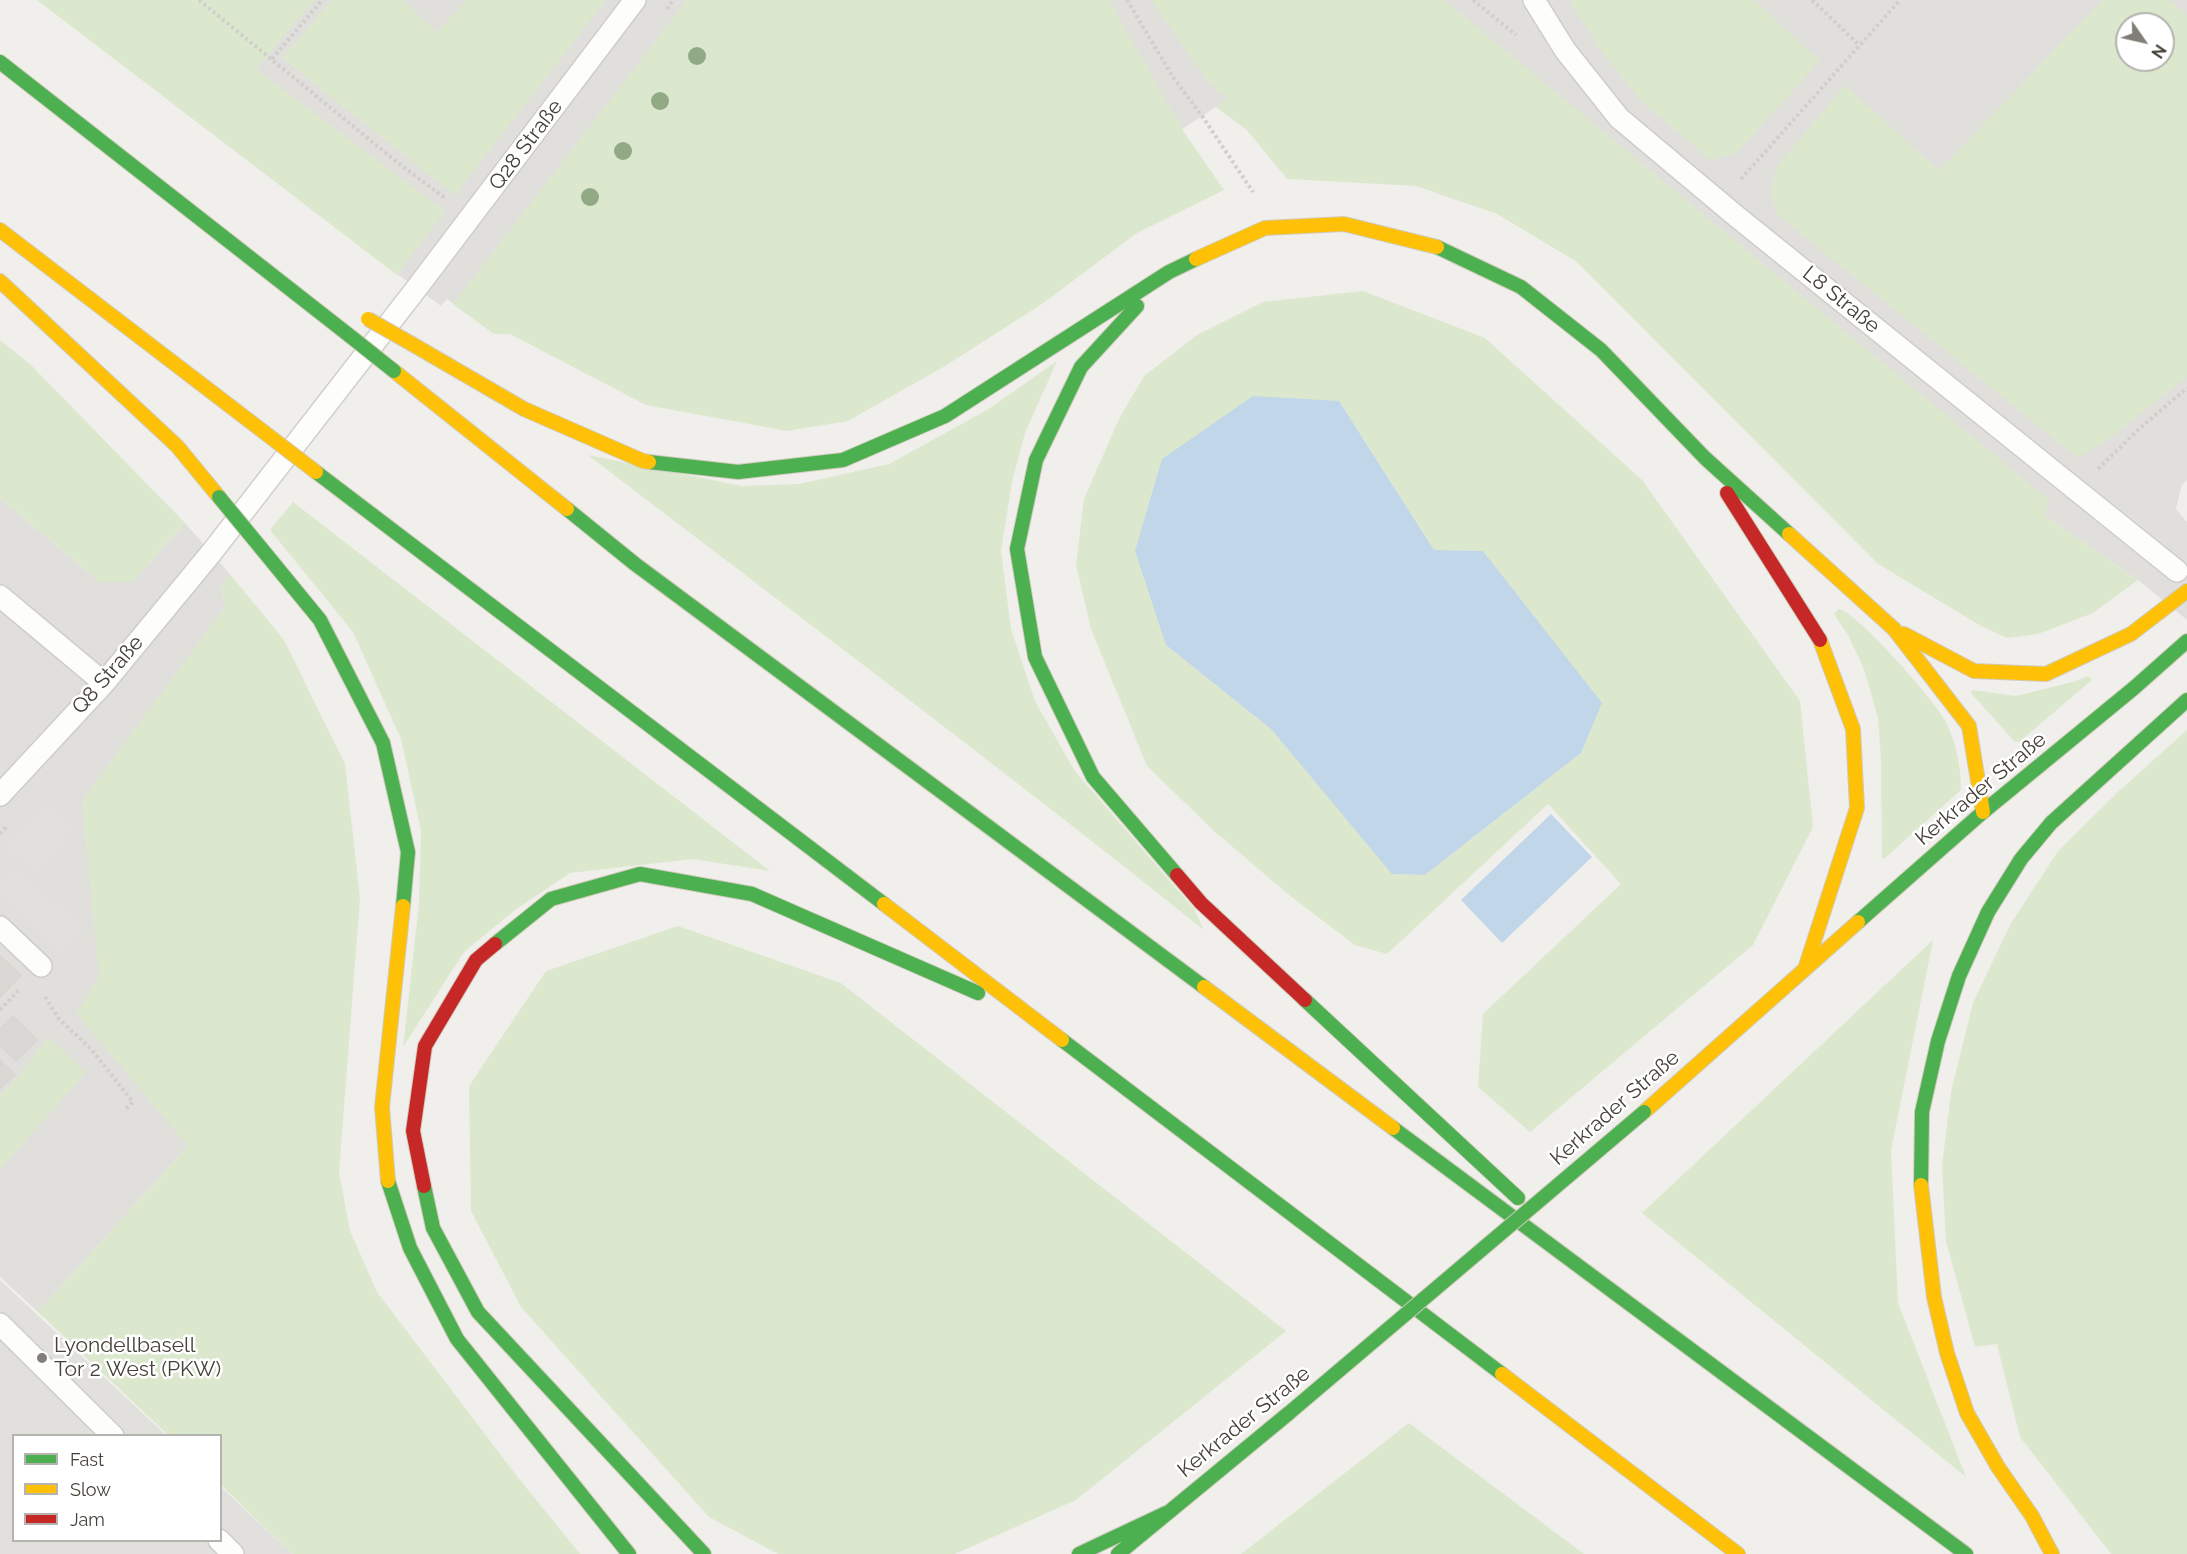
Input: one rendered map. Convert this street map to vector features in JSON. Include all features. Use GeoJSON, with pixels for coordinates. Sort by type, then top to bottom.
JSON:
{"type":"FeatureCollection","features":[{"type":"Feature","properties":{"kind":"main road"},"geometry":{"type":"LineString","coordinates":[[0,62],[227,238],[635,564],[1966,1554]]}},
{"type":"Feature","properties":{"kind":"main road"},"geometry":{"type":"LineString","coordinates":[[363,316],[524,409],[643,461],[738,472],[843,460],[945,416],[1169,272],[1265,228],[1344,224],[1439,247],[1521,287],[1601,350],[1705,458],[1894,629],[1969,726],[1983,812]]}},
{"type":"Feature","properties":{"kind":"main road"},"geometry":{"type":"LineString","coordinates":[[0,230],[1738,1554]]}},
{"type":"Feature","properties":{"kind":"main road"},"geometry":{"type":"LineString","coordinates":[[227,238],[307,284]]}},
{"type":"Feature","properties":{"kind":"main road"},"geometry":{"type":"LineString","coordinates":[[1169,272],[1081,367],[1036,460],[1017,549],[1035,657],[1094,777],[1201,903],[1640,1311]]}},
{"type":"Feature","properties":{"kind":"main road"},"geometry":{"type":"LineString","coordinates":[[0,281],[177,446],[320,620],[384,743],[408,852],[382,1107],[388,1184],[410,1248],[457,1339],[629,1554]]}},
{"type":"Feature","properties":{"kind":"main road"},"geometry":{"type":"LineString","coordinates":[[1705,458],[1821,642],[1853,729],[1857,808],[1805,969]]}},
{"type":"Feature","properties":{"kind":"main road"},"geometry":{"type":"LineString","coordinates":[[1894,629],[1974,671],[2046,674],[2131,634],[2187,591]]}},
{"type":"Feature","properties":{"kind":"main road","name":"Kerkrader Straße"},"geometry":{"type":"LineString","coordinates":[[1118,1554],[1289,1413],[1644,1112],[1983,812],[2134,688],[2187,641]]}},
{"type":"Feature","properties":{"kind":"main road","name":"Kerkrader Straße"},"geometry":{"type":"LineString","coordinates":[[2134,688],[2187,653]]}},
{"type":"Feature","properties":{"kind":"main road"},"geometry":{"type":"LineString","coordinates":[[2052,1554],[2032,1516],[1998,1467],[1968,1413],[1947,1353],[1934,1297],[1921,1188],[1922,1112],[1938,1041],[1959,976],[1988,912],[2020,860],[2051,822],[2187,700]]}},
{"type":"Feature","properties":{"kind":"main road"},"geometry":{"type":"LineString","coordinates":[[704,1554],[478,1312],[433,1228],[413,1131],[425,1046],[470,969],[476,960],[551,899],[640,874],[752,894],[1027,1014]]}},
{"type":"Feature","properties":{"kind":"main road"},"geometry":{"type":"LineString","coordinates":[[1079,1554],[1166,1513]]}},
{"type":"Feature","properties":{"kind":"lane","name":"Q28 Straße"},"geometry":{"type":"LineString","coordinates":[[212,552],[416,289],[635,0]]}},
{"type":"Feature","properties":{"kind":"lane","name":"L8 Straße"},"geometry":{"type":"LineString","coordinates":[[1534,0],[1565,50],[1619,118],[2177,571]]}},
{"type":"Feature","properties":{"kind":"lane","name":"Q8 Straße"},"geometry":{"type":"LineString","coordinates":[[0,795],[104,683],[212,552]]}},
{"type":"Feature","properties":{"kind":"lane"},"geometry":{"type":"LineString","coordinates":[[0,596],[104,683]]}},
{"type":"Feature","properties":{"kind":"lane"},"geometry":{"type":"LineString","coordinates":[[0,927],[41,966]]}},
{"type":"Feature","properties":{"kind":"lane"},"geometry":{"type":"LineString","coordinates":[[0,1324],[111,1434]]}},
{"type":"Feature","properties":{"kind":"lane"},"geometry":{"type":"LineString","coordinates":[[221,1542],[233,1554]]}},
{"type":"Feature","properties":{"kind":"path"},"geometry":{"type":"LineString","coordinates":[[199,0],[439,193]]}},
{"type":"Feature","properties":{"kind":"path"},"geometry":{"type":"LineString","coordinates":[[272,59],[322,0]]}},
{"type":"Feature","properties":{"kind":"path"},"geometry":{"type":"LineString","coordinates":[[1127,0],[1173,76],[1253,192],[1265,228]]}},
{"type":"Feature","properties":{"kind":"path"},"geometry":{"type":"LineString","coordinates":[[1812,0],[1859,45]]}},
{"type":"Feature","properties":{"kind":"path"},"geometry":{"type":"LineString","coordinates":[[1721,202],[1900,0]]}},
{"type":"Feature","properties":{"kind":"path"},"geometry":{"type":"LineString","coordinates":[[2076,490],[2140,428],[2187,388]]}},
{"type":"Feature","properties":{"kind":"path"},"geometry":{"type":"LineString","coordinates":[[0,1010],[23,986]]}},
{"type":"Feature","properties":{"kind":"path"},"geometry":{"type":"LineString","coordinates":[[59,1018],[91,1049],[133,1102],[124,1111]]}},
{"type":"Feature","properties":{"kind":"shaded area"},"geometry":{"type":"Polygon","coordinates":[[[96,0],[2187,0],[2187,480],[2182,484],[2176,509],[2187,522],[2187,620],[2138,580],[2044,515],[1477,27],[1247,130],[1216,107],[1182,129],[585,257],[494,334],[447,299],[441,306],[363,249],[380,225],[96,0]]]}},
{"type":"Feature","properties":{"kind":"shaded area"},"geometry":{"type":"Polygon","coordinates":[[[0,498],[100,582],[133,582],[185,523],[230,574],[221,586],[226,607],[188,1146],[38,1312],[0,1277],[0,498]]]}},
{"type":"Feature","properties":{"kind":"shaded area"},"geometry":{"type":"Polygon","coordinates":[[[46,801],[76,829],[34,874],[3,846],[46,801]]]}},
{"type":"Feature","properties":{"kind":"shaded area"},"geometry":{"type":"Polygon","coordinates":[[[17,865],[83,928],[58,954],[0,898],[0,883],[17,865]]]}},
{"type":"Feature","properties":{"kind":"shaded area","name":"Lyondellbasell Tor 2 West (PKW)"},"geometry":{"type":"Polygon","coordinates":[[[0,1280],[165,1434],[12,1434],[12,1542],[222,1542],[222,1488],[292,1554],[0,1554],[0,1280]]]}},
{"type":"Feature","properties":{"kind":"green space"},"geometry":{"type":"Polygon","coordinates":[[[37,0],[314,0],[256,69],[445,211],[397,275],[37,0]]]}},
{"type":"Feature","properties":{"kind":"green space"},"geometry":{"type":"Polygon","coordinates":[[[332,0],[403,0],[437,32],[467,0],[606,0],[455,195],[282,58],[332,0]]]}},
{"type":"Feature","properties":{"kind":"green space"},"geometry":{"type":"Polygon","coordinates":[[[687,0],[1109,0],[1182,129],[1224,190],[1137,233],[1042,304],[945,366],[848,421],[787,431],[646,405],[510,334],[494,334],[453,304],[687,0]]]}},
{"type":"Feature","properties":{"kind":"green space"},"geometry":{"type":"Polygon","coordinates":[[[1151,0],[1444,0],[2050,501],[2044,515],[2138,580],[2093,613],[2038,634],[2007,638],[1981,626],[1878,564],[1577,262],[1497,214],[1416,186],[1287,179],[1247,130],[1216,107],[1227,98],[1209,83],[1151,0]]]}},
{"type":"Feature","properties":{"kind":"green space"},"geometry":{"type":"Polygon","coordinates":[[[1569,0],[1754,0],[1820,61],[1736,153],[1711,160],[1642,102],[1602,52],[1569,0]]]}},
{"type":"Feature","properties":{"kind":"green space"},"geometry":{"type":"Polygon","coordinates":[[[2102,0],[2170,0],[2187,16],[2187,376],[2113,436],[2078,458],[1778,215],[1770,193],[1776,168],[1845,85],[1939,171],[2102,0]]]}},
{"type":"Feature","properties":{"kind":"green space"},"geometry":{"type":"Polygon","coordinates":[[[1363,291],[1485,338],[1642,480],[1800,701],[1813,827],[1753,945],[1530,1132],[1478,1087],[1483,1014],[1621,884],[1548,804],[1387,954],[1355,945],[1289,895],[1214,831],[1147,766],[1091,629],[1076,565],[1084,499],[1119,419],[1144,376],[1197,335],[1263,302],[1363,291]],[[1339,401],[1166,645],[1272,730],[1393,874],[1425,875],[1581,753],[1601,704],[1483,551],[1434,550],[1339,401]]]}},
{"type":"Feature","properties":{"kind":"green space"},"geometry":{"type":"Polygon","coordinates":[[[0,340],[31,365],[185,523],[133,582],[100,582],[0,498],[0,340]]]}},
{"type":"Feature","properties":{"kind":"green space"},"geometry":{"type":"Polygon","coordinates":[[[1057,361],[1025,433],[1012,482],[1001,551],[1011,629],[1035,701],[1074,770],[1194,909],[1204,930],[975,750],[588,455],[742,486],[799,484],[889,464],[987,410],[1057,361]]]}},
{"type":"Feature","properties":{"kind":"green space"},"geometry":{"type":"Polygon","coordinates":[[[293,502],[770,871],[693,859],[570,873],[515,910],[464,952],[403,1047],[419,903],[421,830],[401,739],[353,632],[270,530],[293,502]]]}},
{"type":"Feature","properties":{"kind":"green space"},"geometry":{"type":"Polygon","coordinates":[[[230,574],[284,640],[345,764],[360,898],[339,1172],[350,1231],[377,1292],[516,1475],[580,1554],[292,1554],[222,1486],[222,1434],[167,1434],[38,1312],[188,1146],[76,1013],[99,978],[82,801],[225,607],[221,586],[230,574]]]}},
{"type":"Feature","properties":{"kind":"green space"},"geometry":{"type":"Polygon","coordinates":[[[1839,609],[1849,614],[1879,641],[1939,711],[1953,738],[1959,764],[1961,790],[1884,859],[1882,857],[1881,759],[1878,718],[1864,669],[1848,635],[1834,614],[1839,609]]]}},
{"type":"Feature","properties":{"kind":"green space"},"geometry":{"type":"Polygon","coordinates":[[[2088,676],[2092,680],[2019,742],[2014,741],[1971,693],[1972,690],[2016,696],[2088,676]]]}},
{"type":"Feature","properties":{"kind":"green space"},"geometry":{"type":"Polygon","coordinates":[[[2187,730],[2187,1554],[2111,1554],[2020,1437],[1997,1344],[1975,1347],[1946,1241],[1942,1166],[1951,1092],[1973,1003],[2010,925],[2058,851],[2119,791],[2187,730]]]}},
{"type":"Feature","properties":{"kind":"green space"},"geometry":{"type":"Polygon","coordinates":[[[678,926],[841,983],[1286,1331],[1076,1500],[955,1554],[778,1554],[709,1517],[521,1307],[471,1211],[469,1086],[546,971],[678,926]]]}},
{"type":"Feature","properties":{"kind":"green space"},"geometry":{"type":"Polygon","coordinates":[[[1933,940],[1891,1150],[1898,1303],[1966,1477],[1642,1213],[1933,940]]]}},
{"type":"Feature","properties":{"kind":"green space"},"geometry":{"type":"Polygon","coordinates":[[[48,1037],[86,1072],[0,1170],[0,1096],[19,1076],[48,1037]]]}},
{"type":"Feature","properties":{"kind":"green space"},"geometry":{"type":"Polygon","coordinates":[[[1409,1423],[1584,1554],[1241,1554],[1409,1423]]]}},
{"type":"Feature","properties":{"kind":"water"},"geometry":{"type":"Polygon","coordinates":[[[1253,396],[1339,401],[1434,550],[1483,551],[1602,703],[1581,753],[1425,875],[1392,874],[1272,730],[1166,645],[1135,551],[1162,459],[1253,396]]]}},
{"type":"Feature","properties":{"kind":"water"},"geometry":{"type":"Polygon","coordinates":[[[1551,814],[1592,857],[1502,943],[1461,900],[1551,814]]]}},
{"type":"Feature","properties":{"kind":"building"},"geometry":{"type":"Polygon","coordinates":[[[0,956],[21,975],[0,997],[0,956]]]}},
{"type":"Feature","properties":{"kind":"building"},"geometry":{"type":"Polygon","coordinates":[[[13,1016],[37,1040],[16,1061],[0,1045],[0,1029],[13,1016]]]}},
{"type":"Feature","properties":{"kind":"building"},"geometry":{"type":"Polygon","coordinates":[[[0,1060],[15,1075],[0,1089],[0,1060]]]}},
{"type":"Feature","properties":{"kind":"traffic: fast"},"geometry":{"type":"LineString","coordinates":[[0,62],[350,336]]}},
{"type":"Feature","properties":{"kind":"traffic: fast"},"geometry":{"type":"LineString","coordinates":[[1437,247],[1521,287],[1601,350],[1705,458],[1789,534]]}},
{"type":"Feature","properties":{"kind":"traffic: fast"},"geometry":{"type":"LineString","coordinates":[[649,462],[738,472],[843,460],[945,416],[1169,272],[1196,259]]}},
{"type":"Feature","properties":{"kind":"traffic: fast"},"geometry":{"type":"LineString","coordinates":[[1137,306],[1081,367],[1036,460],[1017,549],[1035,657],[1093,777],[1177,875]]}},
{"type":"Feature","properties":{"kind":"traffic: fast"},"geometry":{"type":"LineString","coordinates":[[350,336],[394,371]]}},
{"type":"Feature","properties":{"kind":"traffic: fast"},"geometry":{"type":"LineString","coordinates":[[316,472],[884,904]]}},
{"type":"Feature","properties":{"kind":"traffic: fast"},"geometry":{"type":"LineString","coordinates":[[219,497],[261,548]]}},
{"type":"Feature","properties":{"kind":"traffic: fast"},"geometry":{"type":"LineString","coordinates":[[567,509],[635,564],[1204,987]]}},
{"type":"Feature","properties":{"kind":"traffic: fast"},"geometry":{"type":"LineString","coordinates":[[261,548],[320,620],[383,743],[408,852],[403,906]]}},
{"type":"Feature","properties":{"kind":"traffic: fast"},"geometry":{"type":"LineString","coordinates":[[2134,688],[2187,641]]}},
{"type":"Feature","properties":{"kind":"traffic: fast"},"geometry":{"type":"LineString","coordinates":[[1858,922],[1983,812],[2134,688]]}},
{"type":"Feature","properties":{"kind":"traffic: fast"},"geometry":{"type":"LineString","coordinates":[[1921,1185],[1922,1112],[1938,1041],[1959,976],[1988,912],[2021,859],[2051,823],[2187,700]]}},
{"type":"Feature","properties":{"kind":"traffic: fast"},"geometry":{"type":"LineString","coordinates":[[495,944],[551,899],[640,874],[752,894],[978,993]]}},
{"type":"Feature","properties":{"kind":"traffic: fast"},"geometry":{"type":"LineString","coordinates":[[1305,1000],[1518,1198]]}},
{"type":"Feature","properties":{"kind":"traffic: fast"},"geometry":{"type":"LineString","coordinates":[[1062,1040],[1502,1374]]}},
{"type":"Feature","properties":{"kind":"traffic: fast"},"geometry":{"type":"LineString","coordinates":[[1289,1413],[1644,1112]]}},
{"type":"Feature","properties":{"kind":"traffic: fast"},"geometry":{"type":"LineString","coordinates":[[1393,1128],[1966,1554]]}},
{"type":"Feature","properties":{"kind":"traffic: fast"},"geometry":{"type":"LineString","coordinates":[[388,1181],[410,1248],[457,1339],[629,1554]]}},
{"type":"Feature","properties":{"kind":"traffic: fast"},"geometry":{"type":"LineString","coordinates":[[424,1186],[433,1228],[478,1312],[704,1554]]}},
{"type":"Feature","properties":{"kind":"traffic: fast"},"geometry":{"type":"LineString","coordinates":[[1118,1554],[1289,1413]]}},
{"type":"Feature","properties":{"kind":"traffic: fast"},"geometry":{"type":"LineString","coordinates":[[1079,1554],[1166,1513]]}},
{"type":"Feature","properties":{"kind":"traffic: slow"},"geometry":{"type":"LineString","coordinates":[[1196,259],[1265,228],[1344,224],[1437,247]]}},
{"type":"Feature","properties":{"kind":"traffic: slow"},"geometry":{"type":"LineString","coordinates":[[0,230],[273,439]]}},
{"type":"Feature","properties":{"kind":"traffic: slow"},"geometry":{"type":"LineString","coordinates":[[0,281],[177,446],[219,497]]}},
{"type":"Feature","properties":{"kind":"traffic: slow"},"geometry":{"type":"LineString","coordinates":[[368,319],[412,344]]}},
{"type":"Feature","properties":{"kind":"traffic: slow"},"geometry":{"type":"LineString","coordinates":[[412,344],[524,409],[649,462]]}},
{"type":"Feature","properties":{"kind":"traffic: slow"},"geometry":{"type":"LineString","coordinates":[[394,371],[567,509]]}},
{"type":"Feature","properties":{"kind":"traffic: slow"},"geometry":{"type":"LineString","coordinates":[[273,439],[316,472]]}},
{"type":"Feature","properties":{"kind":"traffic: slow"},"geometry":{"type":"LineString","coordinates":[[1789,534],[1894,629],[1969,726],[1983,812]]}},
{"type":"Feature","properties":{"kind":"traffic: slow"},"geometry":{"type":"LineString","coordinates":[[1904,634],[1974,671],[2046,674],[2131,634],[2187,591]]}},
{"type":"Feature","properties":{"kind":"traffic: slow"},"geometry":{"type":"LineString","coordinates":[[1805,969],[1857,808],[1853,729],[1820,640]]}},
{"type":"Feature","properties":{"kind":"traffic: slow"},"geometry":{"type":"LineString","coordinates":[[884,904],[1062,1040]]}},
{"type":"Feature","properties":{"kind":"traffic: slow"},"geometry":{"type":"LineString","coordinates":[[388,1181],[382,1107],[403,906]]}},
{"type":"Feature","properties":{"kind":"traffic: slow"},"geometry":{"type":"LineString","coordinates":[[1644,1112],[1858,922]]}},
{"type":"Feature","properties":{"kind":"traffic: slow"},"geometry":{"type":"LineString","coordinates":[[1204,987],[1393,1128]]}},
{"type":"Feature","properties":{"kind":"traffic: slow"},"geometry":{"type":"LineString","coordinates":[[1921,1185],[1934,1297],[1947,1353],[1967,1413],[1998,1467],[2032,1516],[2052,1554]]}},
{"type":"Feature","properties":{"kind":"traffic: slow"},"geometry":{"type":"LineString","coordinates":[[1502,1374],[1738,1554]]}},
{"type":"Feature","properties":{"kind":"traffic: jam"},"geometry":{"type":"LineString","coordinates":[[1727,493],[1820,640]]}},
{"type":"Feature","properties":{"kind":"traffic: jam"},"geometry":{"type":"LineString","coordinates":[[1177,875],[1201,903],[1305,1000]]}},
{"type":"Feature","properties":{"kind":"traffic: jam"},"geometry":{"type":"LineString","coordinates":[[424,1186],[413,1131],[425,1046],[476,960],[495,944]]}},
{"type":"Feature","properties":{"kind":"place","name":"Lyondellbasell Tor 2 West (PKW)"},"geometry":{"type":"Point","coordinates":[42,1358]}}]}
